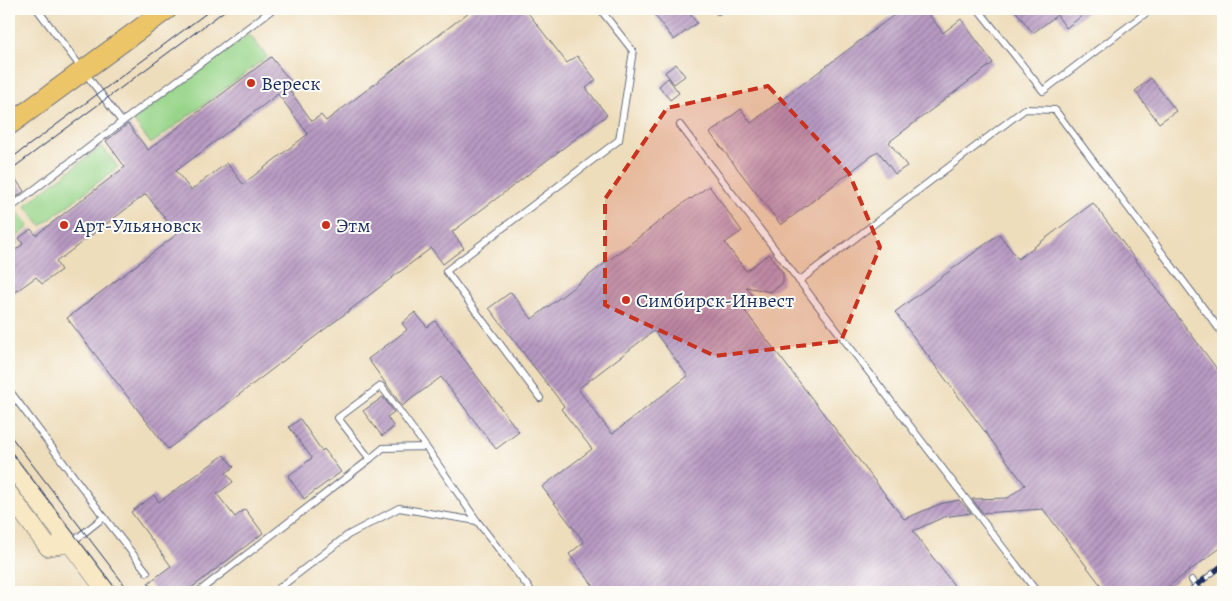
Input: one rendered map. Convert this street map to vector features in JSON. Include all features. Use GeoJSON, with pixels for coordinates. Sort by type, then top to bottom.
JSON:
{"type":"FeatureCollection","features":[{"type":"Feature","properties":{"kind":"main road"},"geometry":{"type":"LineString","coordinates":[[9,125],[162,11]]}},
{"type":"Feature","properties":{"kind":"street"},"geometry":{"type":"LineString","coordinates":[[9,463],[107,592]]}},
{"type":"Feature","properties":{"kind":"street"},"geometry":{"type":"LineString","coordinates":[[9,494],[48,546],[70,544]]}},
{"type":"Feature","properties":{"kind":"lane"},"geometry":{"type":"LineString","coordinates":[[37,9],[122,122]]}},
{"type":"Feature","properties":{"kind":"lane"},"geometry":{"type":"LineString","coordinates":[[9,209],[273,9]]}},
{"type":"Feature","properties":{"kind":"lane"},"geometry":{"type":"LineString","coordinates":[[540,398],[446,271],[619,140],[633,51],[600,9]]}},
{"type":"Feature","properties":{"kind":"lane"},"geometry":{"type":"LineString","coordinates":[[978,9],[1043,91],[1151,9]]}},
{"type":"Feature","properties":{"kind":"lane"},"geometry":{"type":"LineString","coordinates":[[799,281],[1025,109],[1056,110],[1223,334]]}},
{"type":"Feature","properties":{"kind":"lane"},"geometry":{"type":"LineString","coordinates":[[680,125],[1037,592]]}},
{"type":"Feature","properties":{"kind":"lane"},"geometry":{"type":"LineString","coordinates":[[370,459],[338,418],[381,386],[477,521],[532,592]]}},
{"type":"Feature","properties":{"kind":"lane"},"geometry":{"type":"LineString","coordinates":[[9,390],[147,572]]}},
{"type":"Feature","properties":{"kind":"lane"},"geometry":{"type":"LineString","coordinates":[[198,592],[383,448],[426,447]]}},
{"type":"Feature","properties":{"kind":"lane"},"geometry":{"type":"LineString","coordinates":[[274,592],[348,535],[399,508],[477,521]]}},
{"type":"Feature","properties":{"kind":"lane"},"geometry":{"type":"LineString","coordinates":[[70,544],[104,517]]}},
{"type":"Feature","properties":{"kind":"lane"},"geometry":{"type":"LineString","coordinates":[[1192,580],[1202,592]]}},
{"type":"Feature","properties":{"kind":"highlighted area"},"geometry":{"type":"Polygon","coordinates":[[[768,86],[849,173],[880,247],[841,341],[715,356],[605,305],[605,199],[667,108],[768,86]]]}},
{"type":"Feature","properties":{"kind":"green space"},"geometry":{"type":"Polygon","coordinates":[[[249,34],[267,57],[151,144],[133,120],[249,34]]]}},
{"type":"Feature","properties":{"kind":"green space"},"geometry":{"type":"Polygon","coordinates":[[[102,146],[118,167],[41,226],[25,205],[102,146]]]}},
{"type":"Feature","properties":{"kind":"green space"},"geometry":{"type":"Polygon","coordinates":[[[17,211],[29,227],[15,238],[18,243],[9,250],[9,217],[17,211]]]}},
{"type":"Feature","properties":{"kind":"building","name":"Этм"},"geometry":{"type":"Polygon","coordinates":[[[473,9],[525,9],[567,63],[577,56],[596,80],[586,88],[607,115],[452,232],[464,248],[443,264],[431,248],[168,449],[67,318],[177,234],[146,194],[56,262],[61,270],[42,284],[36,277],[14,293],[9,286],[9,255],[23,244],[19,238],[31,229],[36,235],[125,167],[106,141],[128,124],[148,150],[271,57],[292,83],[287,87],[312,121],[321,115],[326,121],[473,9]],[[278,94],[176,171],[191,190],[227,163],[243,184],[308,134],[278,94]]]}},
{"type":"Feature","properties":{"kind":"building"},"geometry":{"type":"Polygon","coordinates":[[[650,9],[686,9],[697,23],[674,40],[650,9]]]}},
{"type":"Feature","properties":{"kind":"building"},"geometry":{"type":"Polygon","coordinates":[[[902,9],[925,9],[943,33],[961,19],[993,63],[889,142],[907,166],[895,174],[878,151],[781,225],[710,133],[741,109],[751,123],[902,9]]]}},
{"type":"Feature","properties":{"kind":"building"},"geometry":{"type":"Polygon","coordinates":[[[1014,9],[1091,9],[1066,28],[1057,15],[1033,33],[1014,9]]]}},
{"type":"Feature","properties":{"kind":"building"},"geometry":{"type":"Polygon","coordinates":[[[676,64],[685,76],[674,84],[665,72],[676,64]]]}},
{"type":"Feature","properties":{"kind":"building"},"geometry":{"type":"Polygon","coordinates":[[[668,78],[679,93],[670,100],[659,86],[668,78]]]}},
{"type":"Feature","properties":{"kind":"building"},"geometry":{"type":"Polygon","coordinates":[[[1151,78],[1176,111],[1159,123],[1135,91],[1151,78]]]}},
{"type":"Feature","properties":{"kind":"building"},"geometry":{"type":"Polygon","coordinates":[[[9,170],[24,191],[9,203],[9,170]]]}},
{"type":"Feature","properties":{"kind":"building"},"geometry":{"type":"Polygon","coordinates":[[[709,186],[742,231],[725,243],[746,271],[769,254],[783,273],[783,283],[771,292],[746,287],[757,302],[745,311],[904,519],[940,504],[959,500],[971,513],[944,517],[913,531],[959,592],[598,592],[569,554],[584,542],[542,487],[592,449],[561,409],[564,406],[489,308],[511,292],[532,319],[709,186]],[[654,331],[578,389],[612,434],[688,376],[654,331]]]}},
{"type":"Feature","properties":{"kind":"building"},"geometry":{"type":"Polygon","coordinates":[[[1093,203],[1223,377],[1223,546],[1161,592],[1106,592],[1043,509],[983,513],[972,499],[1008,498],[1025,485],[895,312],[999,234],[1018,259],[1093,203]]]}},
{"type":"Feature","properties":{"kind":"building"},"geometry":{"type":"Polygon","coordinates":[[[415,312],[427,327],[435,321],[519,432],[496,449],[441,377],[402,406],[368,359],[407,330],[402,323],[415,312]]]}},
{"type":"Feature","properties":{"kind":"building"},"geometry":{"type":"Polygon","coordinates":[[[383,397],[394,412],[387,417],[394,427],[382,436],[363,411],[383,397]]]}},
{"type":"Feature","properties":{"kind":"building"},"geometry":{"type":"Polygon","coordinates":[[[300,419],[322,451],[324,449],[341,472],[304,499],[288,476],[312,458],[289,427],[300,419]]]}},
{"type":"Feature","properties":{"kind":"building"},"geometry":{"type":"Polygon","coordinates":[[[224,455],[234,467],[226,473],[233,482],[217,494],[235,517],[245,509],[263,533],[186,592],[156,592],[148,583],[171,566],[131,512],[154,495],[159,502],[224,455]]]}},
{"type":"Feature","properties":{"kind":"tram line"},"geometry":{"type":"LineString","coordinates":[[9,160],[212,9]]}},
{"type":"Feature","properties":{"kind":"tram line"},"geometry":{"type":"LineString","coordinates":[[9,171],[227,9]]}},
{"type":"Feature","properties":{"kind":"tram line"},"geometry":{"type":"LineString","coordinates":[[9,434],[130,592]]}},
{"type":"Feature","properties":{"kind":"tram line"},"geometry":{"type":"LineString","coordinates":[[9,449],[118,592]]}},
{"type":"Feature","properties":{"kind":"railway"},"geometry":{"type":"LineString","coordinates":[[1188,592],[1223,565]]}},
{"type":"Feature","properties":{"kind":"place","name":"Вереск"},"geometry":{"type":"Point","coordinates":[251,83]}},
{"type":"Feature","properties":{"kind":"place","name":"Арт-Ульяновск"},"geometry":{"type":"Point","coordinates":[64,225]}},
{"type":"Feature","properties":{"kind":"place","name":"Этм"},"geometry":{"type":"Point","coordinates":[326,225]}},
{"type":"Feature","properties":{"kind":"place","name":"Симбирск-Инвест"},"geometry":{"type":"Point","coordinates":[626,300]}}]}
